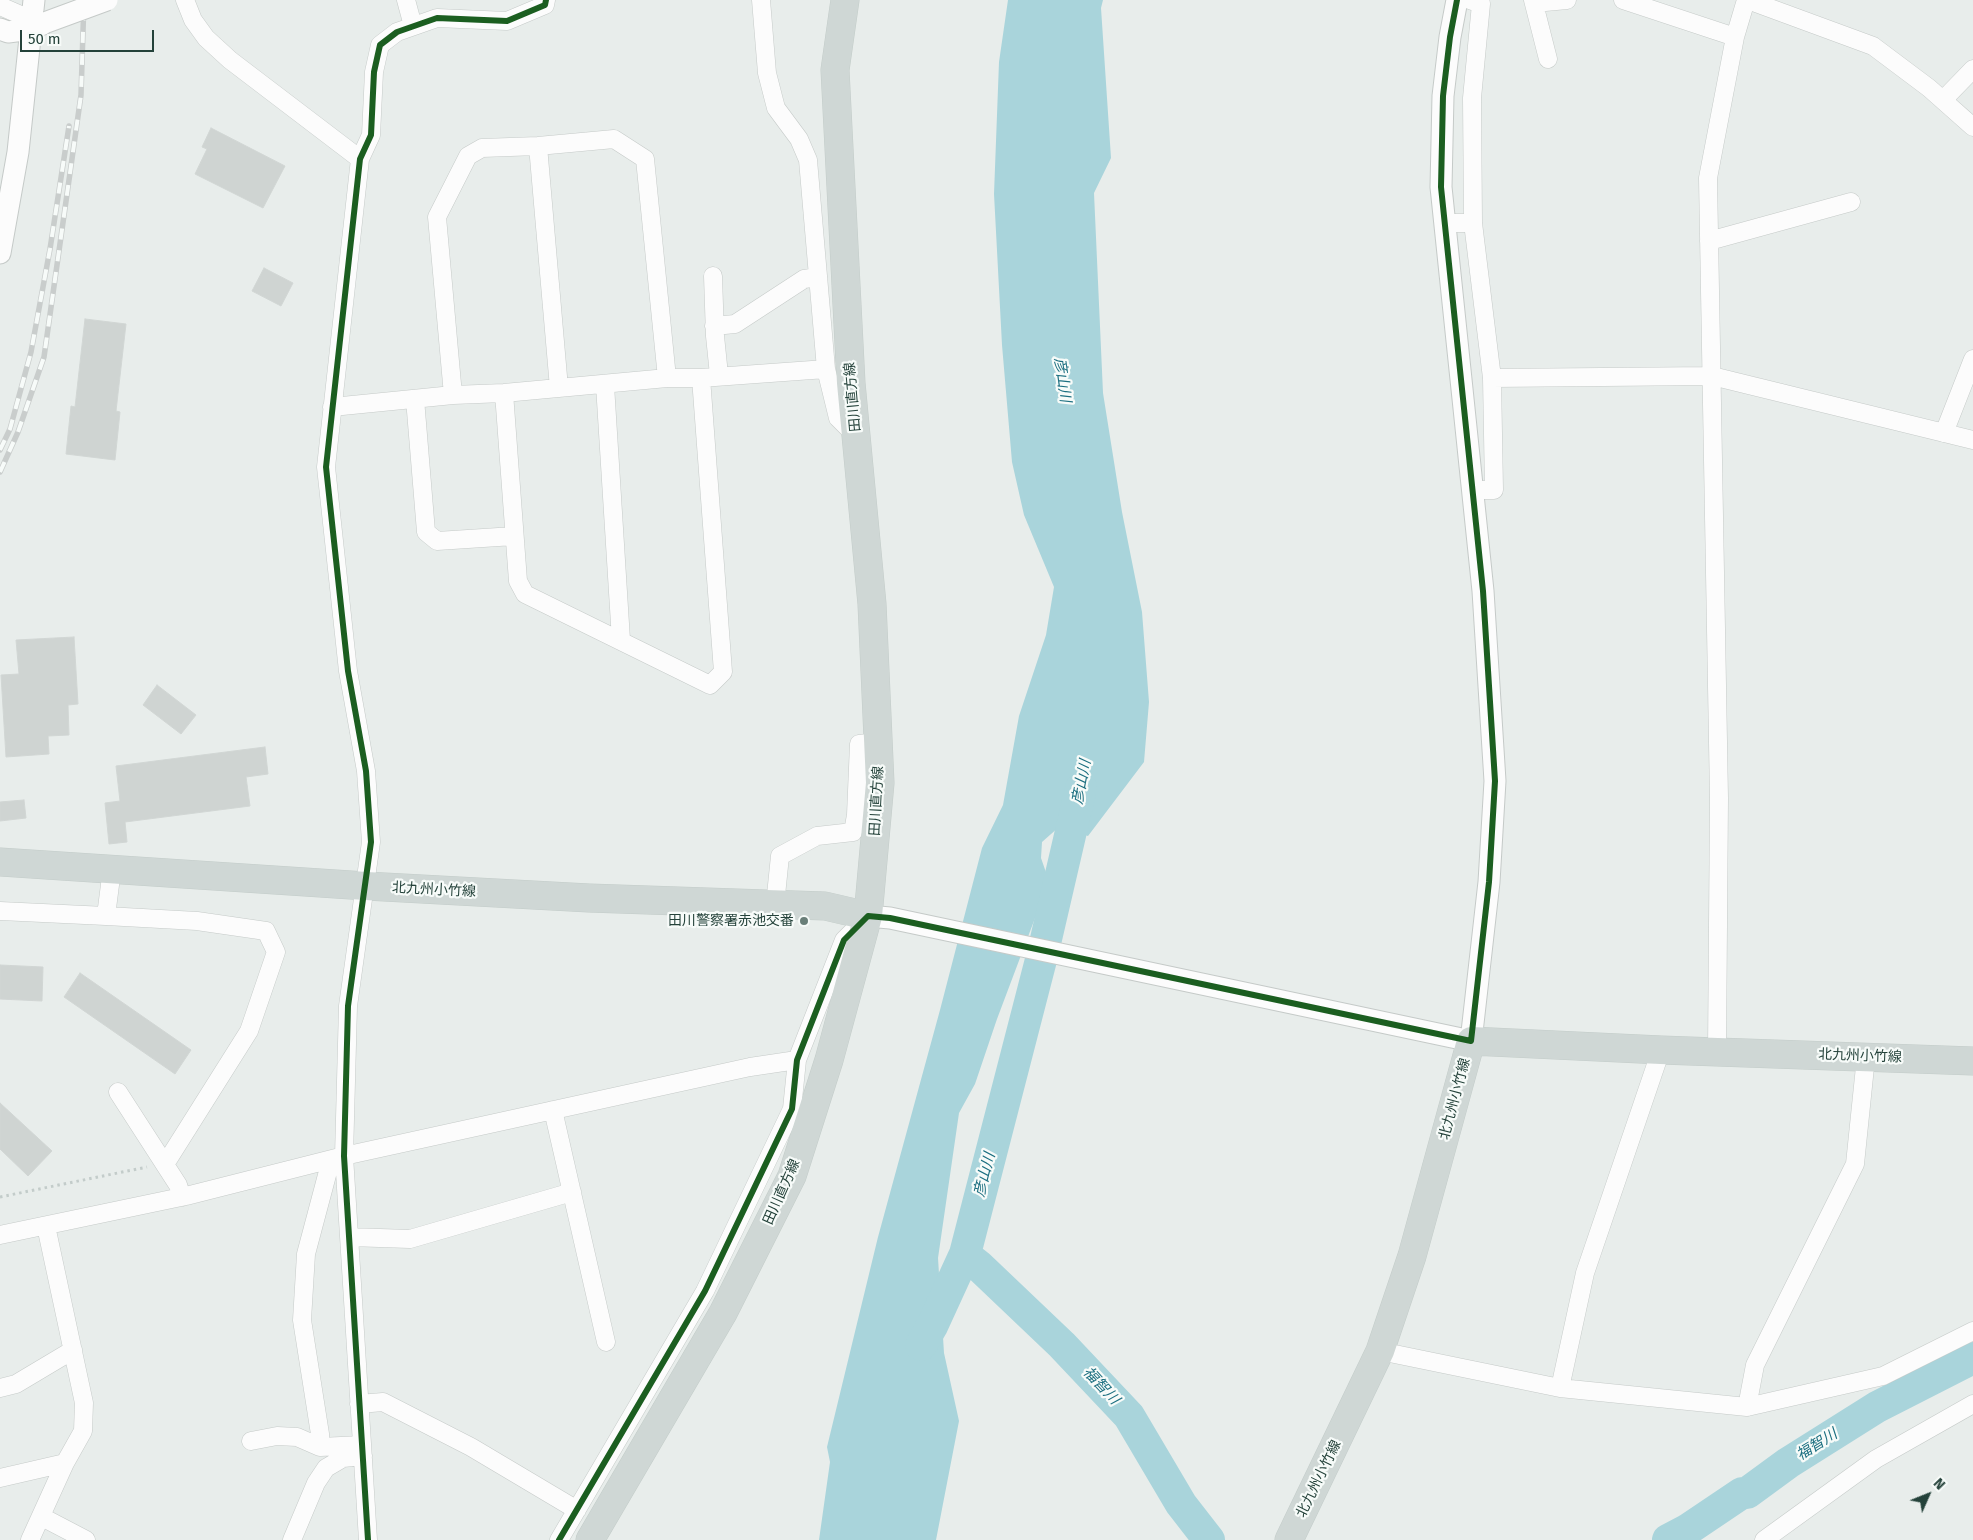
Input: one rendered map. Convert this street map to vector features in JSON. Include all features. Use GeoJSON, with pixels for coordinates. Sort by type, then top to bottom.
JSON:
{"type":"FeatureCollection","features":[{"type":"Feature","properties":{"kind":"main road","name":"田川直方線"},"geometry":{"type":"LineString","coordinates":[[590,1540],[723,1313],[792,1176],[829,1060],[879,917],[880,783],[872,604],[851,383],[835,70],[845,0]]}},
{"type":"Feature","properties":{"kind":"main road","name":"北九州小竹線"},"geometry":{"type":"LineString","coordinates":[[0,862],[366,886],[599,898],[825,906],[879,917]]}},
{"type":"Feature","properties":{"kind":"main road","name":"北九州小竹線"},"geometry":{"type":"LineString","coordinates":[[1289,1540],[1380,1352],[1412,1256],[1460,1038],[1661,1050],[1973,1061]]}},
{"type":"Feature","properties":{"kind":"street"},"geometry":{"type":"LineString","coordinates":[[0,29],[8,32],[36,18],[107,0]]}},
{"type":"Feature","properties":{"kind":"street"},"geometry":{"type":"LineString","coordinates":[[185,0],[193,20],[206,38],[230,60],[360,159]]}},
{"type":"Feature","properties":{"kind":"street"},"geometry":{"type":"LineString","coordinates":[[406,0],[412,26]]}},
{"type":"Feature","properties":{"kind":"street"},"geometry":{"type":"LineString","coordinates":[[761,0],[767,73],[776,108],[799,139],[808,160],[826,369],[838,418],[857,438]]}},
{"type":"Feature","properties":{"kind":"street"},"geometry":{"type":"LineString","coordinates":[[559,1540],[709,1282],[792,1109],[797,1060],[844,940],[879,917],[1460,1038],[1489,882],[1495,781],[1483,591],[1441,187],[1443,96],[1450,37],[1458,0]]}},
{"type":"Feature","properties":{"kind":"street"},"geometry":{"type":"LineString","coordinates":[[1470,0],[1481,4],[1472,98],[1473,223],[1492,378],[1494,490],[1472,490]]}},
{"type":"Feature","properties":{"kind":"street"},"geometry":{"type":"LineString","coordinates":[[1548,59],[1534,2],[1567,0]]}},
{"type":"Feature","properties":{"kind":"street"},"geometry":{"type":"LineString","coordinates":[[1623,0],[1735,37]]}},
{"type":"Feature","properties":{"kind":"street"},"geometry":{"type":"LineString","coordinates":[[1717,1051],[1719,798],[1708,178],[1735,37],[1747,0],[1873,46],[1943,100],[1973,127]]}},
{"type":"Feature","properties":{"kind":"street"},"geometry":{"type":"LineString","coordinates":[[368,1540],[349,1237],[337,1158],[348,1006],[371,842],[366,772],[348,671],[326,467],[360,159],[371,135],[374,72],[380,45],[397,32],[437,18],[507,21],[547,2]]}},
{"type":"Feature","properties":{"kind":"street"},"geometry":{"type":"LineString","coordinates":[[0,6],[36,18]]}},
{"type":"Feature","properties":{"kind":"street"},"geometry":{"type":"LineString","coordinates":[[0,253],[18,152],[36,18]]}},
{"type":"Feature","properties":{"kind":"street"},"geometry":{"type":"LineString","coordinates":[[1943,100],[1973,69]]}},
{"type":"Feature","properties":{"kind":"street"},"geometry":{"type":"LineString","coordinates":[[453,395],[437,217],[468,156],[482,148],[538,146],[614,139],[645,159],[666,378]]}},
{"type":"Feature","properties":{"kind":"street"},"geometry":{"type":"LineString","coordinates":[[538,146],[559,388]]}},
{"type":"Feature","properties":{"kind":"street"},"geometry":{"type":"LineString","coordinates":[[1709,241],[1851,202]]}},
{"type":"Feature","properties":{"kind":"street"},"geometry":{"type":"LineString","coordinates":[[1444,223],[1473,223]]}},
{"type":"Feature","properties":{"kind":"street"},"geometry":{"type":"LineString","coordinates":[[504,393],[518,581],[525,594],[710,685],[724,672],[710,377],[714,326],[713,276]]}},
{"type":"Feature","properties":{"kind":"street"},"geometry":{"type":"LineString","coordinates":[[714,326],[735,324],[804,279],[818,277]]}},
{"type":"Feature","properties":{"kind":"street"},"geometry":{"type":"LineString","coordinates":[[1944,433],[1973,359]]}},
{"type":"Feature","properties":{"kind":"street"},"geometry":{"type":"LineString","coordinates":[[332,407],[453,395],[605,385],[666,378],[826,369]]}},
{"type":"Feature","properties":{"kind":"street"},"geometry":{"type":"LineString","coordinates":[[1492,378],[1712,376],[1973,440]]}},
{"type":"Feature","properties":{"kind":"street"},"geometry":{"type":"LineString","coordinates":[[605,385],[621,640]]}},
{"type":"Feature","properties":{"kind":"street"},"geometry":{"type":"LineString","coordinates":[[415,399],[426,532],[437,541],[514,536]]}},
{"type":"Feature","properties":{"kind":"street"},"geometry":{"type":"LineString","coordinates":[[774,905],[780,856],[816,836],[853,832],[856,815],[859,744],[878,742]]}},
{"type":"Feature","properties":{"kind":"street"},"geometry":{"type":"LineString","coordinates":[[106,916],[112,869]]}},
{"type":"Feature","properties":{"kind":"street"},"geometry":{"type":"LineString","coordinates":[[0,911],[197,921],[266,931],[276,952],[249,1031],[169,1158],[164,1162]]}},
{"type":"Feature","properties":{"kind":"street"},"geometry":{"type":"LineString","coordinates":[[1560,1388],[1585,1273],[1661,1050]]}},
{"type":"Feature","properties":{"kind":"street"},"geometry":{"type":"LineString","coordinates":[[1747,1407],[1755,1365],[1855,1164],[1866,1056]]}},
{"type":"Feature","properties":{"kind":"street"},"geometry":{"type":"LineString","coordinates":[[0,1235],[182,1197],[337,1158],[750,1066],[797,1060]]}},
{"type":"Feature","properties":{"kind":"street"},"geometry":{"type":"LineString","coordinates":[[118,1092],[164,1162],[178,1185],[182,1197]]}},
{"type":"Feature","properties":{"kind":"street"},"geometry":{"type":"LineString","coordinates":[[553,1110],[606,1342]]}},
{"type":"Feature","properties":{"kind":"street"},"geometry":{"type":"LineString","coordinates":[[320,1447],[320,1434],[302,1320],[306,1254],[337,1158]]}},
{"type":"Feature","properties":{"kind":"street"},"geometry":{"type":"LineString","coordinates":[[349,1237],[410,1239],[572,1192]]}},
{"type":"Feature","properties":{"kind":"street"},"geometry":{"type":"LineString","coordinates":[[30,1540],[65,1463],[84,1431],[84,1403],[46,1226]]}},
{"type":"Feature","properties":{"kind":"street"},"geometry":{"type":"LineString","coordinates":[[1380,1352],[1560,1388],[1747,1407],[1883,1376],[1973,1331]]}},
{"type":"Feature","properties":{"kind":"street"},"geometry":{"type":"LineString","coordinates":[[0,1388],[16,1384],[73,1350]]}},
{"type":"Feature","properties":{"kind":"street"},"geometry":{"type":"LineString","coordinates":[[360,1404],[383,1402],[471,1447],[577,1510]]}},
{"type":"Feature","properties":{"kind":"street"},"geometry":{"type":"LineString","coordinates":[[1764,1540],[1876,1459],[1973,1404]]}},
{"type":"Feature","properties":{"kind":"street"},"geometry":{"type":"LineString","coordinates":[[251,1441],[277,1436],[297,1437],[320,1447],[362,1450]]}},
{"type":"Feature","properties":{"kind":"street"},"geometry":{"type":"LineString","coordinates":[[292,1540],[316,1483],[326,1468],[362,1450]]}},
{"type":"Feature","properties":{"kind":"street"},"geometry":{"type":"LineString","coordinates":[[0,1478],[65,1463]]}},
{"type":"Feature","properties":{"kind":"street"},"geometry":{"type":"LineString","coordinates":[[42,1517],[86,1540]]}},
{"type":"Feature","properties":{"kind":"path"},"geometry":{"type":"LineString","coordinates":[[0,1197],[164,1162]]}},
{"type":"Feature","properties":{"kind":"water"},"geometry":{"type":"Polygon","coordinates":[[[1008,0],[1103,0],[1101,8],[1111,158],[1094,193],[1103,393],[1122,512],[1142,612],[1149,702],[1144,762],[1088,836],[1059,827],[1042,842],[1041,858],[1049,881],[997,1019],[975,1084],[959,1113],[938,1258],[944,1353],[959,1421],[936,1540],[819,1540],[830,1462],[827,1447],[878,1237],[982,848],[1003,805],[1019,716],[1046,635],[1054,587],[1024,515],[1012,462],[1002,345],[994,194],[999,62],[1008,0]]]}},
{"type":"Feature","properties":{"kind":"building"},"geometry":{"type":"Polygon","coordinates":[[[211,128],[285,166],[263,208],[195,174],[207,149],[202,147],[211,128]]]}},
{"type":"Feature","properties":{"kind":"building"},"geometry":{"type":"Polygon","coordinates":[[[264,268],[293,283],[281,306],[252,291],[264,268]]]}},
{"type":"Feature","properties":{"kind":"building"},"geometry":{"type":"Polygon","coordinates":[[[85,319],[126,324],[116,411],[120,412],[115,460],[66,454],[71,406],[75,407],[85,319]]]}},
{"type":"Feature","properties":{"kind":"building"},"geometry":{"type":"Polygon","coordinates":[[[74,637],[78,704],[68,705],[69,735],[48,736],[49,754],[6,757],[1,675],[19,674],[16,640],[74,637]]]}},
{"type":"Feature","properties":{"kind":"building"},"geometry":{"type":"Polygon","coordinates":[[[157,685],[196,715],[181,734],[143,705],[157,685]]]}},
{"type":"Feature","properties":{"kind":"building"},"geometry":{"type":"Polygon","coordinates":[[[265,747],[268,774],[246,777],[250,806],[125,822],[127,842],[109,844],[105,803],[120,801],[116,766],[265,747]]]}},
{"type":"Feature","properties":{"kind":"building"},"geometry":{"type":"Polygon","coordinates":[[[24,800],[26,818],[0,821],[0,802],[24,800]]]}},
{"type":"Feature","properties":{"kind":"building"},"geometry":{"type":"Polygon","coordinates":[[[0,965],[43,967],[42,1001],[0,999],[0,965]]]}},
{"type":"Feature","properties":{"kind":"building"},"geometry":{"type":"Polygon","coordinates":[[[80,973],[191,1050],[175,1074],[64,997],[80,973]]]}},
{"type":"Feature","properties":{"kind":"building"},"geometry":{"type":"Polygon","coordinates":[[[0,1103],[52,1151],[28,1176],[0,1149],[0,1103]]]}},
{"type":"Feature","properties":{"kind":"waterway","name":"彦山川"},"geometry":{"type":"LineString","coordinates":[[921,1345],[932,1326],[965,1254],[1043,952],[1081,788]]}},
{"type":"Feature","properties":{"kind":"waterway","name":"福智川"},"geometry":{"type":"LineString","coordinates":[[965,1255],[1062,1345],[1129,1416],[1181,1504],[1209,1540]]}},
{"type":"Feature","properties":{"kind":"waterway","name":"福智川"},"geometry":{"type":"LineString","coordinates":[[1668,1540],[1687,1530],[1742,1493],[1747,1493],[1788,1463],[1877,1407],[1973,1358]]}},
{"type":"Feature","properties":{"kind":"railway"},"geometry":{"type":"LineString","coordinates":[[0,472],[18,432],[44,357],[81,95],[84,0]]}},
{"type":"Feature","properties":{"kind":"railway"},"geometry":{"type":"LineString","coordinates":[[0,450],[10,429],[31,352],[50,249],[69,126]]}},
{"type":"Feature","properties":{"kind":"cycle path"},"geometry":{"type":"LineString","coordinates":[[368,1540],[344,1156],[348,1006],[371,842],[366,771],[348,671],[326,467],[360,159],[371,135],[374,72],[380,45],[397,32],[437,18],[507,21],[545,5],[546,0]]}},
{"type":"Feature","properties":{"kind":"cycle path"},"geometry":{"type":"LineString","coordinates":[[559,1540],[705,1291],[792,1109],[797,1060],[844,940],[868,916],[890,918],[1471,1041],[1489,882],[1495,781],[1483,591],[1441,187],[1443,96],[1450,37],[1457,0]]}},
{"type":"Feature","properties":{"kind":"place","name":"田川警察署赤池交番"},"geometry":{"type":"Point","coordinates":[804,921]}}]}
